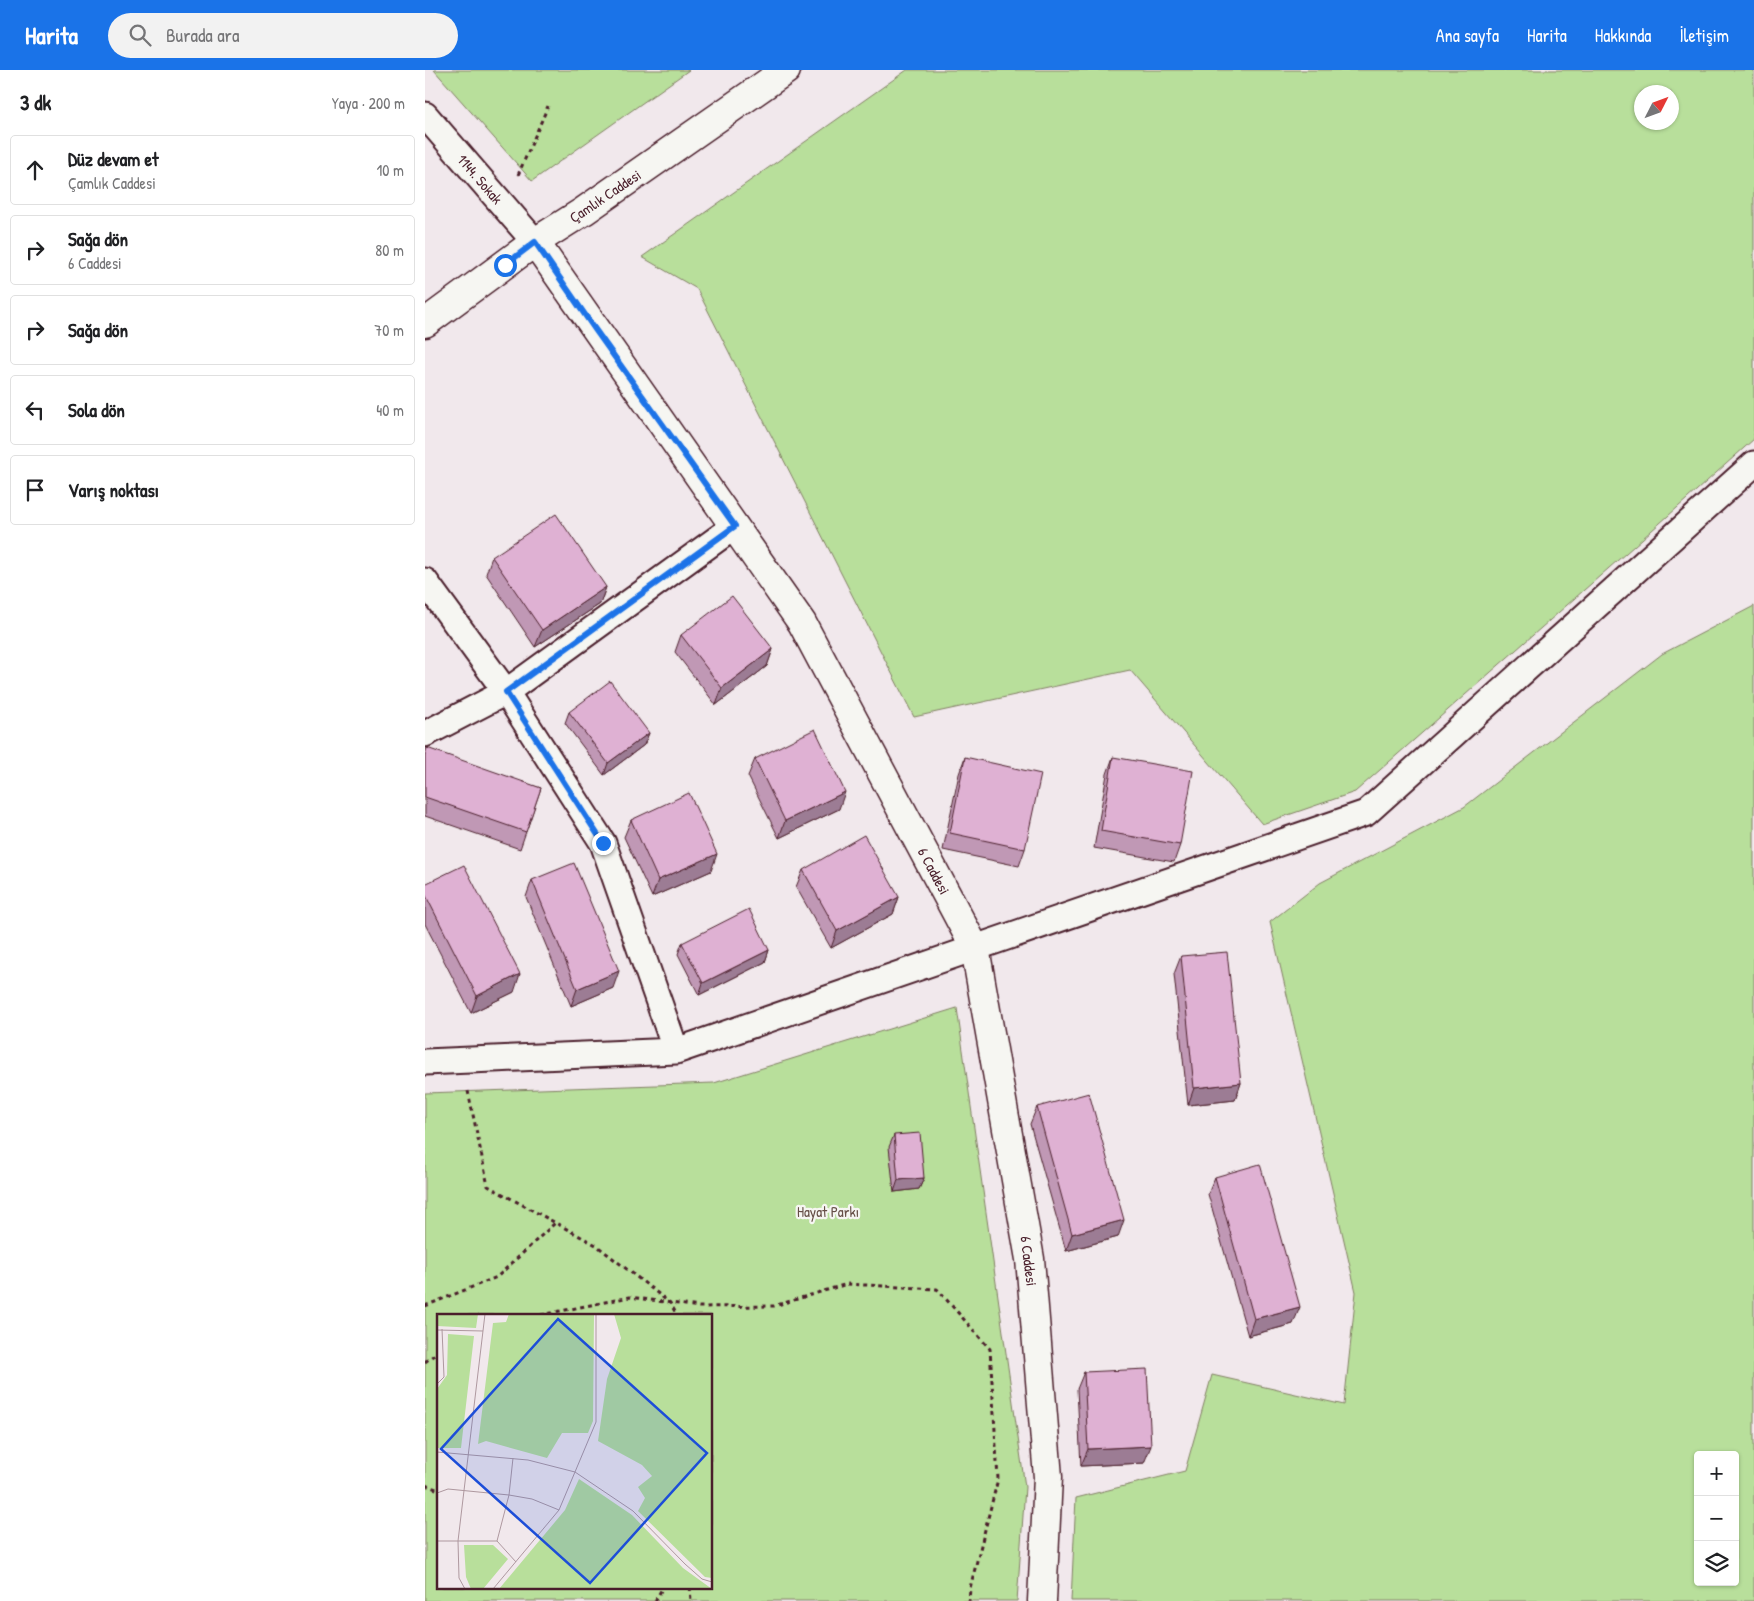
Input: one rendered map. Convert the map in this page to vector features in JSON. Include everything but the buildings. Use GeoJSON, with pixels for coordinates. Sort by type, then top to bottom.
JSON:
{"type":"FeatureCollection","features":[{"type":"Feature","properties":{"kind":"street","name":"Çamlık Caddesi"},"geometry":{"type":"LineString","coordinates":[[425,323],[535,242],[584,211],[786,70]]}},
{"type":"Feature","properties":{"kind":"street","name":"1144. Sokak"},"geometry":{"type":"LineString","coordinates":[[425,115],[535,242]]}},
{"type":"Feature","properties":{"kind":"street","name":"6 Caddesi"},"geometry":{"type":"LineString","coordinates":[[535,242],[802,623],[975,948],[1030,1259],[1048,1477],[1042,1601]]}},
{"type":"Feature","properties":{"kind":"street"},"geometry":{"type":"LineString","coordinates":[[425,1062],[676,1051],[1366,813],[1754,464]]}},
{"type":"Feature","properties":{"kind":"street"},"geometry":{"type":"LineString","coordinates":[[425,734],[506,692],[735,526]]}},
{"type":"Feature","properties":{"kind":"street"},"geometry":{"type":"LineString","coordinates":[[425,581],[506,692],[603,843],[676,1051]]}},
{"type":"Feature","properties":{"kind":"path"},"geometry":{"type":"LineString","coordinates":[[518,175],[548,106]]}},
{"type":"Feature","properties":{"kind":"path"},"geometry":{"type":"LineString","coordinates":[[468,1091],[488,1186],[596,1245],[670,1303],[676,1314]]}},
{"type":"Feature","properties":{"kind":"path"},"geometry":{"type":"LineString","coordinates":[[425,1306],[497,1277],[555,1223]]}},
{"type":"Feature","properties":{"kind":"path"},"geometry":{"type":"LineString","coordinates":[[546,1314],[631,1297],[699,1307],[774,1306],[847,1284],[937,1289],[990,1349],[998,1479],[970,1588],[969,1601]]}},
{"type":"Feature","properties":{"kind":"path"},"geometry":{"type":"LineString","coordinates":[[425,1362],[437,1353]]}},
{"type":"Feature","properties":{"kind":"path"},"geometry":{"type":"LineString","coordinates":[[425,1485],[437,1489]]}},
{"type":"Feature","properties":{"kind":"path"},"geometry":{"type":"LineString","coordinates":[[655,1601],[662,1588]]}},
{"type":"Feature","properties":{"kind":"path"},"geometry":{"type":"LineString","coordinates":[[690,1588],[691,1601]]}},
{"type":"Feature","properties":{"kind":"green space"},"geometry":{"type":"Polygon","coordinates":[[[434,70],[689,70],[532,181],[434,70]]]}},
{"type":"Feature","properties":{"kind":"green space"},"geometry":{"type":"Polygon","coordinates":[[[907,70],[1754,70],[1754,439],[1355,792],[1262,824],[1130,670],[914,717],[697,289],[642,257],[907,70]]]}},
{"type":"Feature","properties":{"kind":"green space"},"geometry":{"type":"Polygon","coordinates":[[[1754,606],[1754,1601],[1071,1601],[1076,1498],[1185,1471],[1212,1375],[1344,1405],[1356,1292],[1270,922],[1320,883],[1464,807],[1662,654],[1754,606]]]}},
{"type":"Feature","properties":{"kind":"green space","name":"Hayat Parkı"},"geometry":{"type":"Polygon","coordinates":[[[957,1008],[1025,1487],[1017,1601],[425,1601],[425,1093],[714,1083],[957,1008]]]}},
{"type":"Feature","properties":{"kind":"route"},"geometry":{"type":"LineString","coordinates":[[505,265],[535,242],[735,526],[506,692],[603,843]]}}]}
